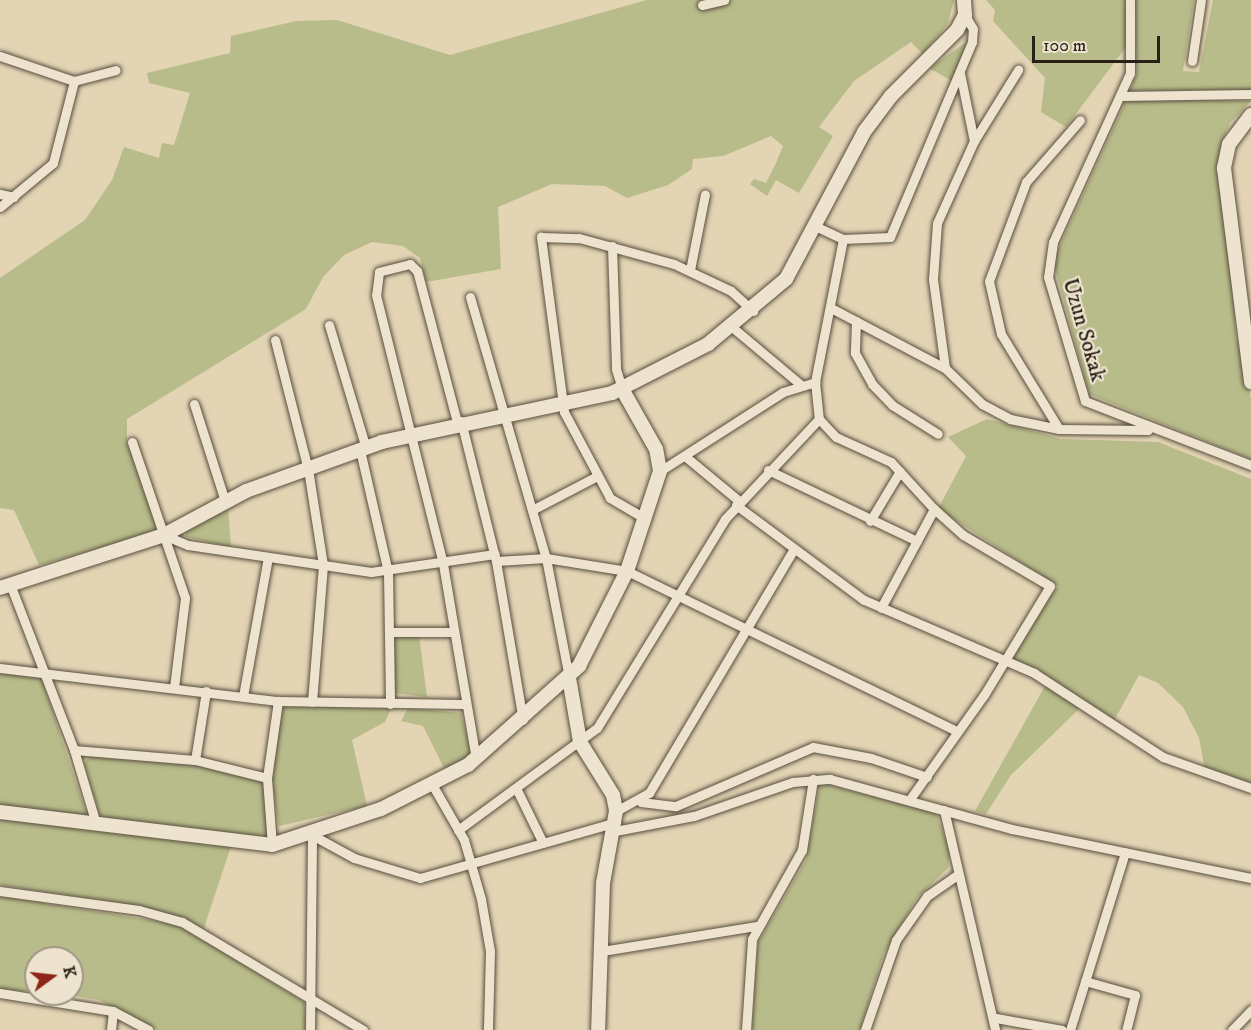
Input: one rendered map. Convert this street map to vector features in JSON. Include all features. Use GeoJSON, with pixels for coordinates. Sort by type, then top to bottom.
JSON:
{"type":"FeatureCollection","features":[{"type":"Feature","properties":{"kind":"street"},"geometry":{"type":"LineString","coordinates":[[702,5],[724,0]]}},
{"type":"Feature","properties":{"kind":"street"},"geometry":{"type":"LineString","coordinates":[[815,226],[843,239],[890,237],[960,73],[973,33],[965,15],[964,0]]}},
{"type":"Feature","properties":{"kind":"street","name":"Uzun Sokak"},"geometry":{"type":"LineString","coordinates":[[1130,0],[1131,68],[1053,242],[1047,270],[1082,395],[1089,404],[1151,430],[1251,465]]}},
{"type":"Feature","properties":{"kind":"street"},"geometry":{"type":"LineString","coordinates":[[1191,61],[1201,0]]}},
{"type":"Feature","properties":{"kind":"street"},"geometry":{"type":"LineString","coordinates":[[96,824],[74,750],[43,670],[5,586],[164,536],[225,501],[408,434],[459,422],[562,405],[622,389],[732,327],[753,311],[786,279],[871,123],[965,15]]}},
{"type":"Feature","properties":{"kind":"street"},"geometry":{"type":"LineString","coordinates":[[0,56],[74,81],[116,70]]}},
{"type":"Feature","properties":{"kind":"street"},"geometry":{"type":"LineString","coordinates":[[945,368],[933,279],[935,233],[974,141],[1018,70]]}},
{"type":"Feature","properties":{"kind":"street"},"geometry":{"type":"LineString","coordinates":[[960,73],[974,141]]}},
{"type":"Feature","properties":{"kind":"street"},"geometry":{"type":"LineString","coordinates":[[0,207],[54,163],[74,81]]}},
{"type":"Feature","properties":{"kind":"street"},"geometry":{"type":"LineString","coordinates":[[1120,96],[1251,94]]}},
{"type":"Feature","properties":{"kind":"street"},"geometry":{"type":"LineString","coordinates":[[1251,115],[1226,151],[1224,177],[1251,382]]}},
{"type":"Feature","properties":{"kind":"street"},"geometry":{"type":"LineString","coordinates":[[1059,429],[1001,334],[989,281],[1026,182],[1080,120]]}},
{"type":"Feature","properties":{"kind":"street"},"geometry":{"type":"LineString","coordinates":[[0,194],[14,197]]}},
{"type":"Feature","properties":{"kind":"street"},"geometry":{"type":"LineString","coordinates":[[690,270],[705,194]]}},
{"type":"Feature","properties":{"kind":"street"},"geometry":{"type":"LineString","coordinates":[[646,519],[614,502],[597,476],[562,405],[541,237],[612,246],[690,270],[730,291],[753,311]]}},
{"type":"Feature","properties":{"kind":"street"},"geometry":{"type":"LineString","coordinates":[[843,239],[815,382],[819,419],[836,436],[900,471],[934,509],[963,535],[1050,586],[957,732],[910,799]]}},
{"type":"Feature","properties":{"kind":"street"},"geometry":{"type":"LineString","coordinates":[[0,812],[272,845],[312,836],[433,786],[476,759],[569,678],[591,647],[627,570],[646,519],[660,471],[656,449],[622,389],[615,369],[612,246]]}},
{"type":"Feature","properties":{"kind":"street"},"geometry":{"type":"LineString","coordinates":[[476,759],[450,632],[442,564],[408,434],[374,283],[384,270],[410,264],[417,271],[495,558],[523,720]]}},
{"type":"Feature","properties":{"kind":"street"},"geometry":{"type":"LineString","coordinates":[[470,297],[502,414],[546,558],[580,742],[613,795],[616,821],[603,883],[598,1030]]}},
{"type":"Feature","properties":{"kind":"street"},"geometry":{"type":"LineString","coordinates":[[831,308],[945,368],[993,411],[1059,429],[1151,430]]}},
{"type":"Feature","properties":{"kind":"street"},"geometry":{"type":"LineString","coordinates":[[856,321],[855,352],[872,384],[892,405],[938,434]]}},
{"type":"Feature","properties":{"kind":"street"},"geometry":{"type":"LineString","coordinates":[[329,325],[363,449],[388,572],[390,704]]}},
{"type":"Feature","properties":{"kind":"street"},"geometry":{"type":"LineString","coordinates":[[732,327],[800,384]]}},
{"type":"Feature","properties":{"kind":"street"},"geometry":{"type":"LineString","coordinates":[[274,340],[308,469],[323,565],[312,702]]}},
{"type":"Feature","properties":{"kind":"street"},"geometry":{"type":"LineString","coordinates":[[660,471],[686,457],[800,384],[815,382]]}},
{"type":"Feature","properties":{"kind":"street"},"geometry":{"type":"LineString","coordinates":[[194,404],[225,501]]}},
{"type":"Feature","properties":{"kind":"street"},"geometry":{"type":"LineString","coordinates":[[458,830],[580,742],[602,722],[676,594],[737,503],[819,419]]}},
{"type":"Feature","properties":{"kind":"street"},"geometry":{"type":"LineString","coordinates":[[132,442],[186,605],[174,687]]}},
{"type":"Feature","properties":{"kind":"street"},"geometry":{"type":"LineString","coordinates":[[686,457],[793,550],[881,608],[1004,658],[1163,757],[1251,788]]}},
{"type":"Feature","properties":{"kind":"street"},"geometry":{"type":"LineString","coordinates":[[768,470],[917,542]]}},
{"type":"Feature","properties":{"kind":"street"},"geometry":{"type":"LineString","coordinates":[[870,521],[900,471]]}},
{"type":"Feature","properties":{"kind":"street"},"geometry":{"type":"LineString","coordinates":[[532,510],[597,476]]}},
{"type":"Feature","properties":{"kind":"street"},"geometry":{"type":"LineString","coordinates":[[881,608],[934,509]]}},
{"type":"Feature","properties":{"kind":"street"},"geometry":{"type":"LineString","coordinates":[[164,536],[188,545],[388,572],[495,558],[546,558],[627,570],[957,732]]}},
{"type":"Feature","properties":{"kind":"street"},"geometry":{"type":"LineString","coordinates":[[616,821],[641,802],[745,626],[793,550]]}},
{"type":"Feature","properties":{"kind":"street"},"geometry":{"type":"LineString","coordinates":[[243,696],[268,557]]}},
{"type":"Feature","properties":{"kind":"street"},"geometry":{"type":"LineString","coordinates":[[390,632],[450,632]]}},
{"type":"Feature","properties":{"kind":"street"},"geometry":{"type":"LineString","coordinates":[[0,668],[43,670],[278,701],[463,704]]}},
{"type":"Feature","properties":{"kind":"street"},"geometry":{"type":"LineString","coordinates":[[195,760],[206,691]]}},
{"type":"Feature","properties":{"kind":"street"},"geometry":{"type":"LineString","coordinates":[[272,845],[267,778],[278,701]]}},
{"type":"Feature","properties":{"kind":"street"},"geometry":{"type":"LineString","coordinates":[[641,802],[676,806],[813,747],[863,755],[927,777]]}},
{"type":"Feature","properties":{"kind":"street"},"geometry":{"type":"LineString","coordinates":[[74,750],[195,760],[267,778]]}},
{"type":"Feature","properties":{"kind":"street"},"geometry":{"type":"LineString","coordinates":[[746,1030],[747,967],[757,926],[802,850],[813,779]]}},
{"type":"Feature","properties":{"kind":"street"},"geometry":{"type":"LineString","coordinates":[[312,836],[354,858],[408,877],[473,865],[616,821],[694,816],[813,779],[910,799],[944,810],[1125,852],[1251,878]]}},
{"type":"Feature","properties":{"kind":"street"},"geometry":{"type":"LineString","coordinates":[[433,786],[458,830],[473,865],[489,939],[488,1030]]}},
{"type":"Feature","properties":{"kind":"street"},"geometry":{"type":"LineString","coordinates":[[516,788],[543,843]]}},
{"type":"Feature","properties":{"kind":"street"},"geometry":{"type":"LineString","coordinates":[[944,810],[957,874],[996,1018],[995,1030]]}},
{"type":"Feature","properties":{"kind":"street"},"geometry":{"type":"LineString","coordinates":[[310,1030],[313,1002],[312,836]]}},
{"type":"Feature","properties":{"kind":"street"},"geometry":{"type":"LineString","coordinates":[[1070,1030],[1125,852]]}},
{"type":"Feature","properties":{"kind":"street"},"geometry":{"type":"LineString","coordinates":[[865,1030],[896,940],[927,896],[957,874]]}},
{"type":"Feature","properties":{"kind":"street"},"geometry":{"type":"LineString","coordinates":[[0,891],[172,918],[363,1030]]}},
{"type":"Feature","properties":{"kind":"street"},"geometry":{"type":"LineString","coordinates":[[602,951],[757,926]]}},
{"type":"Feature","properties":{"kind":"street"},"geometry":{"type":"LineString","coordinates":[[1085,981],[1135,995],[1126,1030]]}},
{"type":"Feature","properties":{"kind":"street"},"geometry":{"type":"LineString","coordinates":[[0,993],[76,1000],[113,1011],[148,1030]]}},
{"type":"Feature","properties":{"kind":"street"},"geometry":{"type":"LineString","coordinates":[[1232,1030],[1251,1010]]}},
{"type":"Feature","properties":{"kind":"street"},"geometry":{"type":"LineString","coordinates":[[111,1030],[113,1011]]}},
{"type":"Feature","properties":{"kind":"street"},"geometry":{"type":"LineString","coordinates":[[996,1018],[1062,1030]]}},
{"type":"Feature","properties":{"kind":"green space"},"geometry":{"type":"Polygon","coordinates":[[[647,0],[954,0],[948,23],[923,54],[911,42],[854,81],[819,127],[833,136],[799,193],[776,180],[767,196],[750,184],[754,179],[766,183],[776,163],[783,146],[771,136],[723,156],[693,159],[692,169],[668,185],[627,198],[605,186],[552,184],[498,207],[501,269],[426,282],[420,258],[403,246],[372,242],[344,255],[323,277],[306,309],[127,419],[127,442],[159,531],[39,565],[14,510],[0,508],[0,278],[85,220],[112,180],[124,147],[159,158],[162,143],[174,145],[190,93],[149,83],[147,73],[230,53],[231,36],[296,21],[337,20],[450,55],[647,0]]]}},
{"type":"Feature","properties":{"kind":"green space"},"geometry":{"type":"Polygon","coordinates":[[[986,0],[1126,0],[1126,47],[1066,127],[1041,112],[1045,78],[993,21],[995,10],[986,0]]]}},
{"type":"Feature","properties":{"kind":"green space"},"geometry":{"type":"Polygon","coordinates":[[[1135,0],[1194,0],[1183,71],[1199,72],[1213,0],[1251,0],[1251,90],[1130,91],[1137,73],[1135,0]]]}},
{"type":"Feature","properties":{"kind":"green space"},"geometry":{"type":"Polygon","coordinates":[[[968,41],[952,81],[929,68],[968,41]]]}},
{"type":"Feature","properties":{"kind":"green space"},"geometry":{"type":"Polygon","coordinates":[[[1127,98],[1251,101],[1230,123],[1222,141],[1236,335],[1251,399],[1251,459],[1089,394],[1053,261],[1127,98]]]}},
{"type":"Feature","properties":{"kind":"green space"},"geometry":{"type":"Polygon","coordinates":[[[987,419],[1061,439],[1158,442],[1251,479],[1251,783],[1205,770],[1199,738],[1183,707],[1158,683],[1139,675],[1114,721],[1009,657],[1058,586],[938,509],[966,456],[948,437],[987,419]]]}},
{"type":"Feature","properties":{"kind":"green space"},"geometry":{"type":"Polygon","coordinates":[[[228,507],[231,547],[186,537],[185,531],[228,507]]]}},
{"type":"Feature","properties":{"kind":"green space"},"geometry":{"type":"Polygon","coordinates":[[[394,635],[419,635],[427,697],[394,693],[394,635]]]}},
{"type":"Feature","properties":{"kind":"green space"},"geometry":{"type":"Polygon","coordinates":[[[0,670],[40,673],[87,816],[0,806],[0,670]]]}},
{"type":"Feature","properties":{"kind":"green space"},"geometry":{"type":"Polygon","coordinates":[[[1045,686],[1080,708],[1011,775],[986,814],[975,811],[1045,686]]]}},
{"type":"Feature","properties":{"kind":"green space"},"geometry":{"type":"Polygon","coordinates":[[[283,706],[391,708],[385,722],[352,740],[367,806],[279,826],[271,774],[283,706]]]}},
{"type":"Feature","properties":{"kind":"green space"},"geometry":{"type":"Polygon","coordinates":[[[408,708],[461,713],[472,756],[446,772],[423,726],[401,721],[408,708]]]}},
{"type":"Feature","properties":{"kind":"green space"},"geometry":{"type":"Polygon","coordinates":[[[91,755],[196,764],[264,781],[267,840],[101,819],[84,763],[91,755]]]}},
{"type":"Feature","properties":{"kind":"green space"},"geometry":{"type":"Polygon","coordinates":[[[820,783],[936,813],[950,852],[948,868],[916,899],[884,953],[860,1030],[752,1030],[758,943],[806,860],[820,783]]]}},
{"type":"Feature","properties":{"kind":"green space"},"geometry":{"type":"Polygon","coordinates":[[[0,817],[231,846],[204,928],[139,906],[0,885],[0,817]]]}},
{"type":"Feature","properties":{"kind":"green space"},"geometry":{"type":"Polygon","coordinates":[[[0,896],[180,925],[304,1002],[306,1030],[157,1030],[99,1000],[84,997],[84,946],[24,946],[24,991],[0,989],[0,896]]]}}]}
